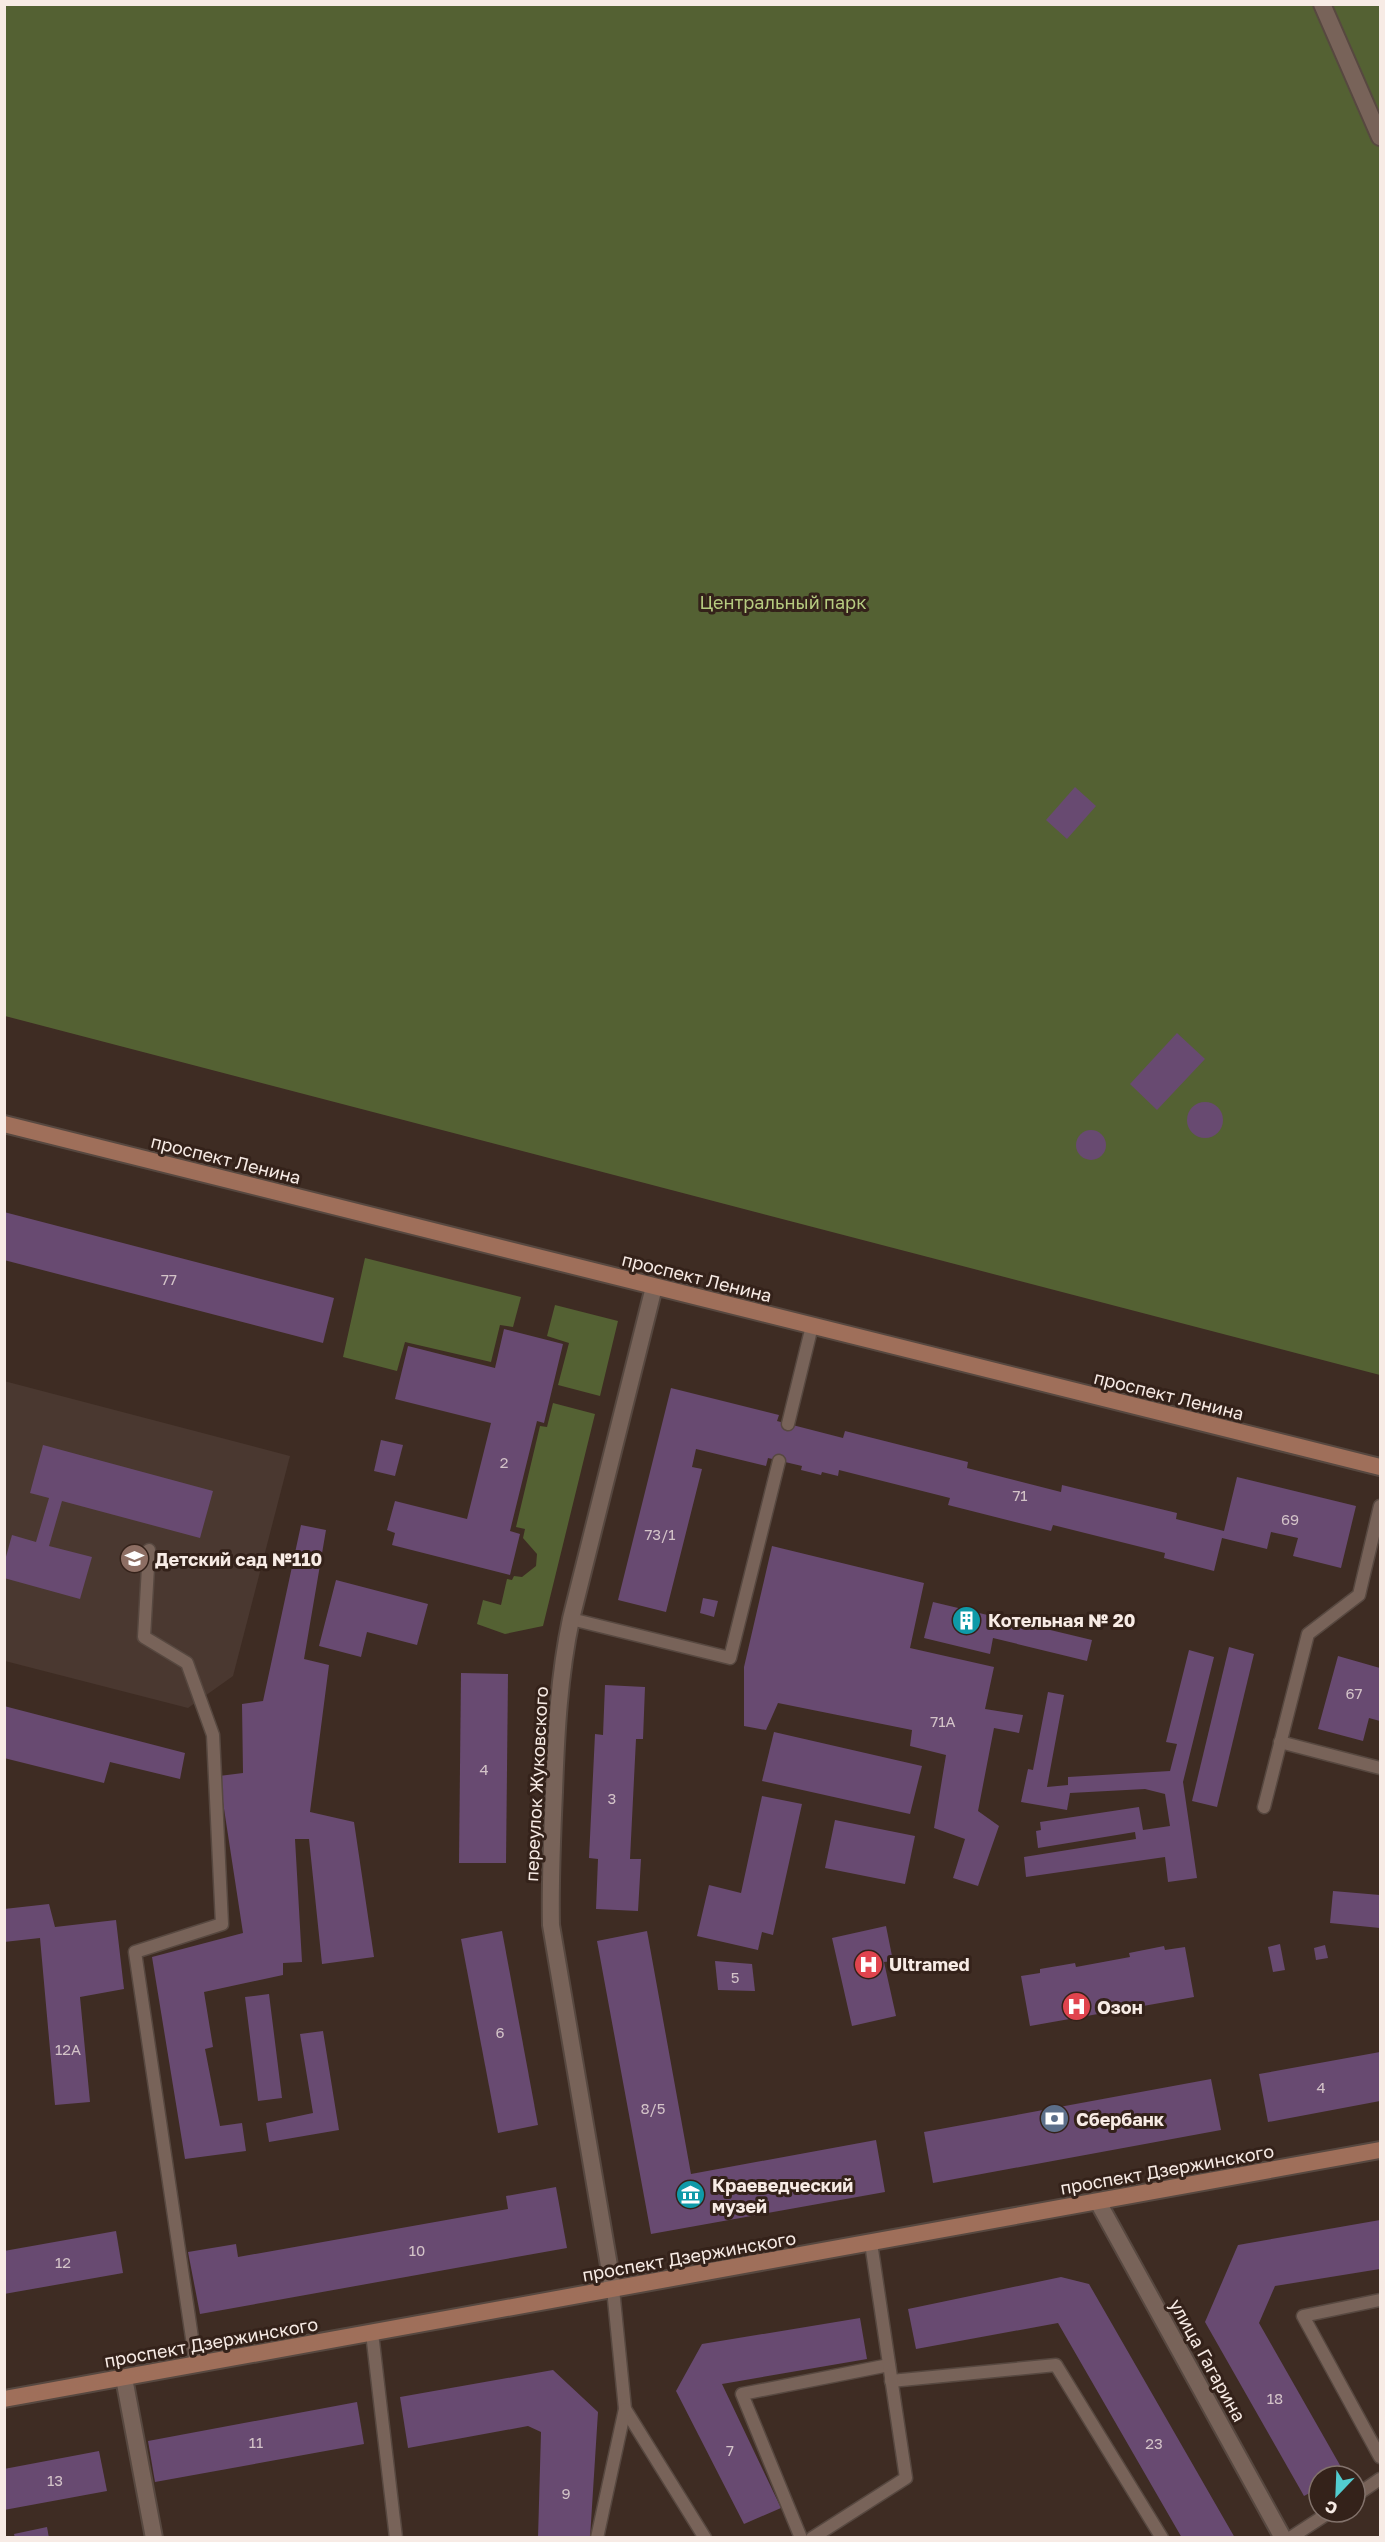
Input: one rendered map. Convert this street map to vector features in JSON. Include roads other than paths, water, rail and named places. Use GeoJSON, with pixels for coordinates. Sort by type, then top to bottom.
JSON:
{"type":"FeatureCollection","features":[{"type":"Feature","properties":{"kind":"main road","name":"проспект Ленина"},"geometry":{"type":"LineString","coordinates":[[4,1124],[1380,1467]]}},
{"type":"Feature","properties":{"kind":"main road","name":"проспект Дзержинского"},"geometry":{"type":"LineString","coordinates":[[4,2399],[1380,2150]]}},
{"type":"Feature","properties":{"kind":"street"},"geometry":{"type":"LineString","coordinates":[[1322,4],[1380,137]]}},
{"type":"Feature","properties":{"kind":"street","name":"переулок Жуковского"},"geometry":{"type":"LineString","coordinates":[[613,2289],[551,1925],[550,1883],[557,1715],[562,1664],[571,1619],[654,1287]]}},
{"type":"Feature","properties":{"kind":"street","name":"улица Гагарина"},"geometry":{"type":"LineString","coordinates":[[1098,2202],[1283,2538]]}},
{"type":"Feature","properties":{"kind":"street"},"geometry":{"type":"LineString","coordinates":[[124,2378],[154,2538]]}},
{"type":"Feature","properties":{"kind":"lane"},"geometry":{"type":"LineString","coordinates":[[788,1424],[812,1326]]}},
{"type":"Feature","properties":{"kind":"lane"},"geometry":{"type":"LineString","coordinates":[[571,1619],[730,1658],[779,1461]]}},
{"type":"Feature","properties":{"kind":"lane"},"geometry":{"type":"LineString","coordinates":[[1264,1808],[1308,1634],[1359,1595],[1380,1506]]}},
{"type":"Feature","properties":{"kind":"lane"},"geometry":{"type":"LineString","coordinates":[[149,1550],[144,1637],[187,1663],[213,1735],[222,1924],[135,1952],[196,2365]]}},
{"type":"Feature","properties":{"kind":"lane"},"geometry":{"type":"LineString","coordinates":[[1280,1742],[1380,1768]]}},
{"type":"Feature","properties":{"kind":"lane"},"geometry":{"type":"LineString","coordinates":[[812,2538],[906,2478],[871,2243]]}},
{"type":"Feature","properties":{"kind":"lane"},"geometry":{"type":"LineString","coordinates":[[597,2538],[625,2409],[613,2289]]}},
{"type":"Feature","properties":{"kind":"lane"},"geometry":{"type":"LineString","coordinates":[[1380,2300],[1303,2316],[1380,2457]]}},
{"type":"Feature","properties":{"kind":"lane"},"geometry":{"type":"LineString","coordinates":[[372,2333],[396,2538]]}},
{"type":"Feature","properties":{"kind":"lane"},"geometry":{"type":"LineString","coordinates":[[801,2538],[742,2394],[889,2365]]}},
{"type":"Feature","properties":{"kind":"lane"},"geometry":{"type":"LineString","coordinates":[[891,2381],[1056,2365],[1162,2538]]}},
{"type":"Feature","properties":{"kind":"lane"},"geometry":{"type":"LineString","coordinates":[[625,2409],[705,2538]]}},
{"type":"Feature","properties":{"kind":"lane"},"geometry":{"type":"LineString","coordinates":[[1367,2488],[1380,2480]]}},
{"type":"Feature","properties":{"kind":"lane"},"geometry":{"type":"LineString","coordinates":[[1290,2538],[1312,2524]]}},
{"type":"Feature","properties":{"kind":"place","name":"Детский сад №110"},"geometry":{"type":"Point","coordinates":[134,1559]}},
{"type":"Feature","properties":{"kind":"place","name":"Котельная № 20"},"geometry":{"type":"Point","coordinates":[967,1620]}},
{"type":"Feature","properties":{"kind":"place","name":"Ultramed"},"geometry":{"type":"Point","coordinates":[868,1964]}},
{"type":"Feature","properties":{"kind":"place","name":"Озон"},"geometry":{"type":"Point","coordinates":[1076,2007]}},
{"type":"Feature","properties":{"kind":"place","name":"Сбербанк"},"geometry":{"type":"Point","coordinates":[1055,2119]}},
{"type":"Feature","properties":{"kind":"place","name":"Краеведческий музей"},"geometry":{"type":"Point","coordinates":[691,2195]}},
{"type":"Feature","properties":{"kind":"park label","name":"Центральный парк"},"geometry":{"type":"Point","coordinates":[783,602]}}]}
